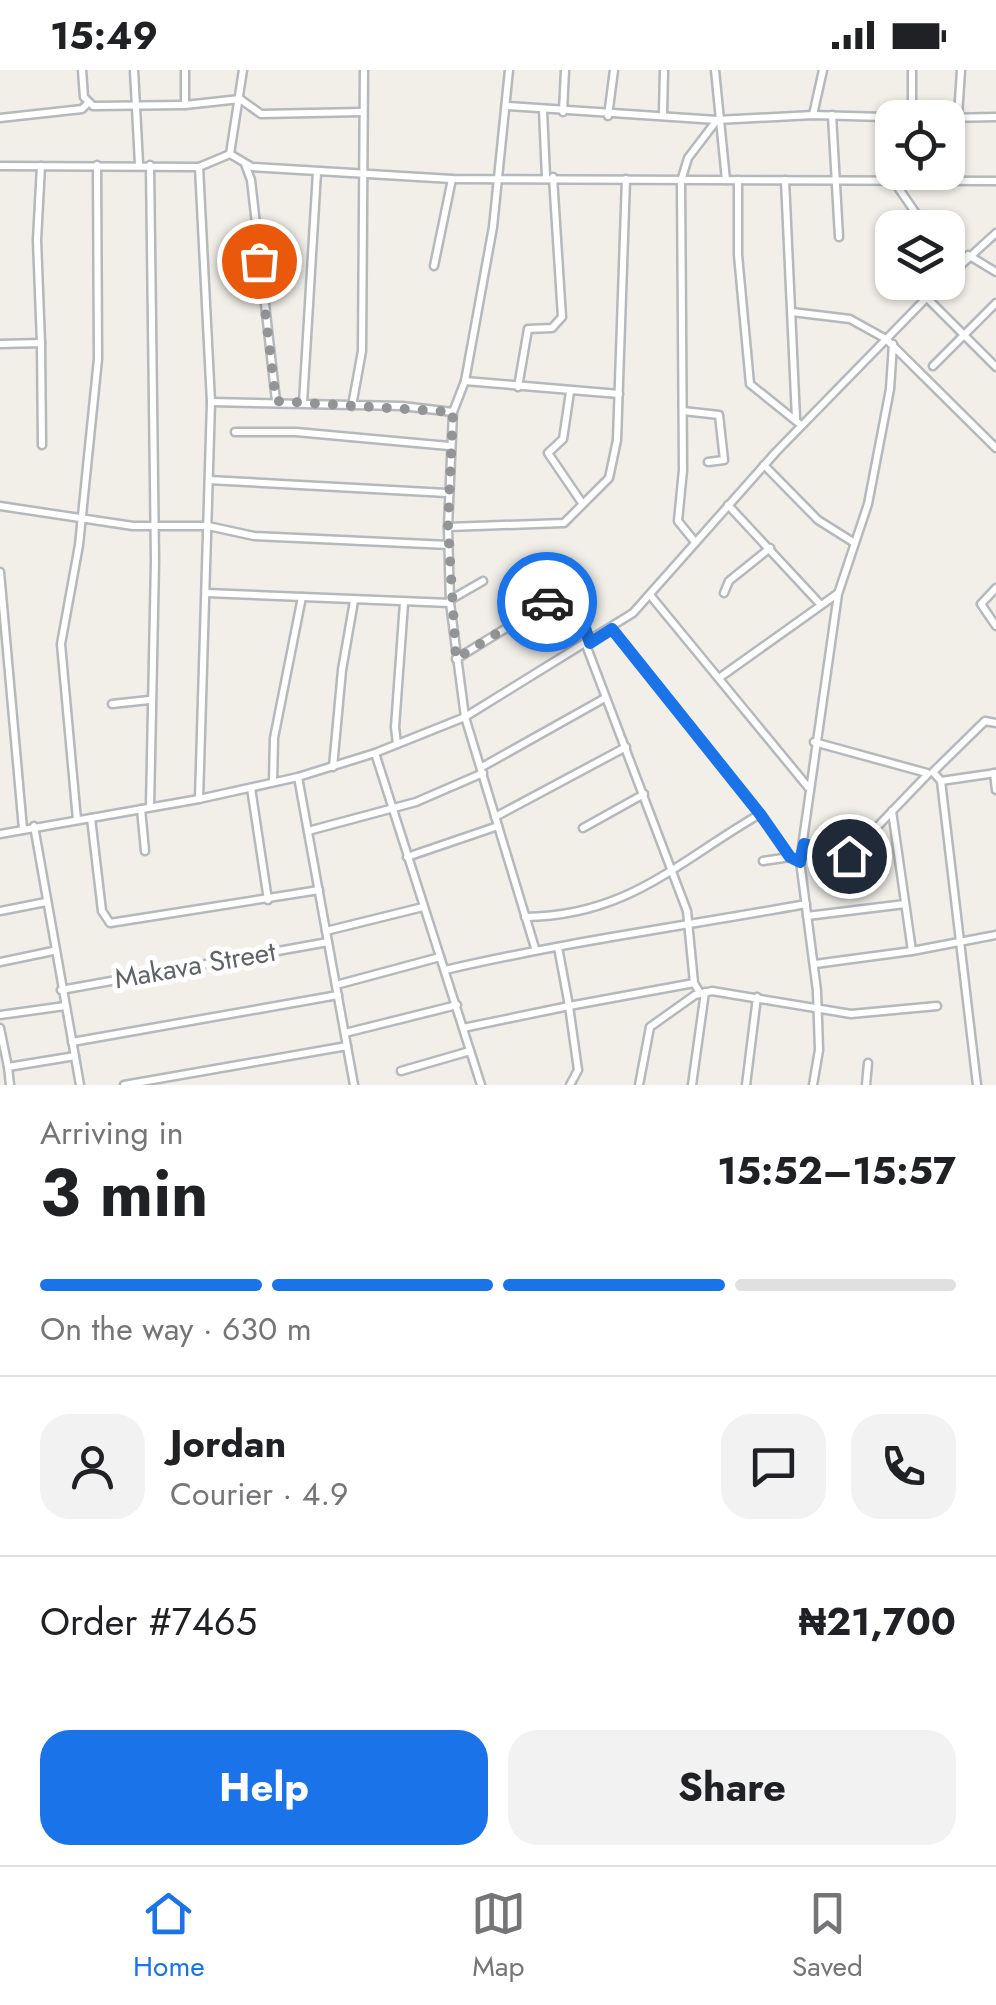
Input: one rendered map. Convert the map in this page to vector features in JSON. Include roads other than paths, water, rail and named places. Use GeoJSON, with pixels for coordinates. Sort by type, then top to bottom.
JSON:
{"type":"FeatureCollection","features":[{"type":"Feature","properties":{"kind":"street"},"geometry":{"type":"LineString","coordinates":[[82,70],[87,104]]}},
{"type":"Feature","properties":{"kind":"street"},"geometry":{"type":"LineString","coordinates":[[134,70],[140,164]]}},
{"type":"Feature","properties":{"kind":"street"},"geometry":{"type":"LineString","coordinates":[[185,70],[186,106]]}},
{"type":"Feature","properties":{"kind":"street"},"geometry":{"type":"LineString","coordinates":[[230,154],[243,70]]}},
{"type":"Feature","properties":{"kind":"street"},"geometry":{"type":"LineString","coordinates":[[352,406],[362,350],[364,70]]}},
{"type":"Feature","properties":{"kind":"street"},"geometry":{"type":"LineString","coordinates":[[509,70],[499,176],[464,380],[453,412],[448,545],[450,601],[465,717],[535,948]]}},
{"type":"Feature","properties":{"kind":"street"},"geometry":{"type":"LineString","coordinates":[[563,112],[566,70]]}},
{"type":"Feature","properties":{"kind":"street"},"geometry":{"type":"LineString","coordinates":[[608,116],[614,70]]}},
{"type":"Feature","properties":{"kind":"street"},"geometry":{"type":"LineString","coordinates":[[663,114],[664,70]]}},
{"type":"Feature","properties":{"kind":"street"},"geometry":{"type":"LineString","coordinates":[[715,70],[726,180]]}},
{"type":"Feature","properties":{"kind":"street"},"geometry":{"type":"LineString","coordinates":[[813,114],[823,70]]}},
{"type":"Feature","properties":{"kind":"street"},"geometry":{"type":"LineString","coordinates":[[912,70],[914,100]]}},
{"type":"Feature","properties":{"kind":"street"},"geometry":{"type":"LineString","coordinates":[[959,100],[961,70]]}},
{"type":"Feature","properties":{"kind":"street"},"geometry":{"type":"LineString","coordinates":[[0,118],[82,109],[87,104],[186,106],[240,100],[262,114],[362,112]]}},
{"type":"Feature","properties":{"kind":"street"},"geometry":{"type":"LineString","coordinates":[[506,106],[608,116],[663,114],[717,120],[813,114],[875,116]]}},
{"type":"Feature","properties":{"kind":"street"},"geometry":{"type":"LineString","coordinates":[[518,388],[528,329],[552,328],[562,317],[543,110]]}},
{"type":"Feature","properties":{"kind":"street"},"geometry":{"type":"LineString","coordinates":[[832,115],[840,238]]}},
{"type":"Feature","properties":{"kind":"street"},"geometry":{"type":"LineString","coordinates":[[965,116],[996,116]]}},
{"type":"Feature","properties":{"kind":"street"},"geometry":{"type":"LineString","coordinates":[[695,542],[678,521],[683,411],[681,181],[688,158],[717,120]]}},
{"type":"Feature","properties":{"kind":"street"},"geometry":{"type":"LineString","coordinates":[[230,154],[244,163],[317,172],[452,178],[875,182]]}},
{"type":"Feature","properties":{"kind":"street"},"geometry":{"type":"LineString","coordinates":[[0,166],[199,166],[230,154]]}},
{"type":"Feature","properties":{"kind":"street"},"geometry":{"type":"LineString","coordinates":[[244,163],[251,180],[276,401]]}},
{"type":"Feature","properties":{"kind":"street"},"geometry":{"type":"LineString","coordinates":[[77,820],[60,644],[82,518],[98,359],[97,164]]}},
{"type":"Feature","properties":{"kind":"street"},"geometry":{"type":"LineString","coordinates":[[150,165],[154,524],[150,807]]}},
{"type":"Feature","properties":{"kind":"street"},"geometry":{"type":"LineString","coordinates":[[41,166],[37,240],[42,444]]}},
{"type":"Feature","properties":{"kind":"street"},"geometry":{"type":"LineString","coordinates":[[199,166],[211,402],[200,800]]}},
{"type":"Feature","properties":{"kind":"street"},"geometry":{"type":"LineString","coordinates":[[304,403],[317,172]]}},
{"type":"Feature","properties":{"kind":"street"},"geometry":{"type":"LineString","coordinates":[[434,266],[452,178]]}},
{"type":"Feature","properties":{"kind":"street"},"geometry":{"type":"LineString","coordinates":[[448,526],[564,523],[614,468],[626,179]]}},
{"type":"Feature","properties":{"kind":"street"},"geometry":{"type":"LineString","coordinates":[[738,180],[738,255],[750,384],[798,422]]}},
{"type":"Feature","properties":{"kind":"street"},"geometry":{"type":"LineString","coordinates":[[785,180],[798,422]]}},
{"type":"Feature","properties":{"kind":"street"},"geometry":{"type":"LineString","coordinates":[[965,181],[996,181]]}},
{"type":"Feature","properties":{"kind":"street"},"geometry":{"type":"LineString","coordinates":[[965,259],[996,233]]}},
{"type":"Feature","properties":{"kind":"street"},"geometry":{"type":"LineString","coordinates":[[968,256],[996,272]]}},
{"type":"Feature","properties":{"kind":"street"},"geometry":{"type":"LineString","coordinates":[[0,834],[200,800],[298,777],[374,753],[465,717],[612,629],[650,596],[798,422],[889,342],[926,300]]}},
{"type":"Feature","properties":{"kind":"street"},"geometry":{"type":"LineString","coordinates":[[930,300],[996,367]]}},
{"type":"Feature","properties":{"kind":"street"},"geometry":{"type":"LineString","coordinates":[[934,366],[996,303]]}},
{"type":"Feature","properties":{"kind":"street"},"geometry":{"type":"LineString","coordinates":[[792,312],[850,319],[889,342],[996,448]]}},
{"type":"Feature","properties":{"kind":"street"},"geometry":{"type":"LineString","coordinates":[[813,1085],[818,1009],[800,862],[838,594],[872,488],[890,390],[889,342]]}},
{"type":"Feature","properties":{"kind":"street"},"geometry":{"type":"LineString","coordinates":[[0,344],[42,343]]}},
{"type":"Feature","properties":{"kind":"street"},"geometry":{"type":"LineString","coordinates":[[464,380],[518,388],[620,394]]}},
{"type":"Feature","properties":{"kind":"street"},"geometry":{"type":"LineString","coordinates":[[570,392],[563,438],[548,453],[582,503]]}},
{"type":"Feature","properties":{"kind":"street"},"geometry":{"type":"LineString","coordinates":[[211,402],[276,401],[453,412]]}},
{"type":"Feature","properties":{"kind":"street"},"geometry":{"type":"LineString","coordinates":[[683,411],[719,415],[724,460],[708,462]]}},
{"type":"Feature","properties":{"kind":"street"},"geometry":{"type":"LineString","coordinates":[[986,438],[996,428]]}},
{"type":"Feature","properties":{"kind":"street"},"geometry":{"type":"LineString","coordinates":[[235,432],[296,432],[449,446]]}},
{"type":"Feature","properties":{"kind":"street"},"geometry":{"type":"LineString","coordinates":[[764,466],[818,520],[853,542]]}},
{"type":"Feature","properties":{"kind":"street"},"geometry":{"type":"LineString","coordinates":[[209,480],[448,493]]}},
{"type":"Feature","properties":{"kind":"street"},"geometry":{"type":"LineString","coordinates":[[728,505],[820,604]]}},
{"type":"Feature","properties":{"kind":"street"},"geometry":{"type":"LineString","coordinates":[[0,506],[82,518],[208,526],[254,536],[448,545]]}},
{"type":"Feature","properties":{"kind":"street"},"geometry":{"type":"LineString","coordinates":[[724,593],[730,581],[770,548]]}},
{"type":"Feature","properties":{"kind":"street"},"geometry":{"type":"LineString","coordinates":[[0,572],[22,828]]}},
{"type":"Feature","properties":{"kind":"street"},"geometry":{"type":"LineString","coordinates":[[206,592],[404,603],[450,601],[484,581]]}},
{"type":"Feature","properties":{"kind":"street"},"geometry":{"type":"LineString","coordinates":[[996,588],[980,604],[996,626]]}},
{"type":"Feature","properties":{"kind":"street"},"geometry":{"type":"LineString","coordinates":[[456,659],[570,589],[606,698],[673,869],[688,926],[694,983],[702,993],[692,1085]]}},
{"type":"Feature","properties":{"kind":"street"},"geometry":{"type":"LineString","coordinates":[[719,678],[838,594]]}},
{"type":"Feature","properties":{"kind":"street"},"geometry":{"type":"LineString","coordinates":[[650,596],[809,787]]}},
{"type":"Feature","properties":{"kind":"street"},"geometry":{"type":"LineString","coordinates":[[273,782],[274,738],[302,597]]}},
{"type":"Feature","properties":{"kind":"street"},"geometry":{"type":"LineString","coordinates":[[334,767],[354,600]]}},
{"type":"Feature","properties":{"kind":"street"},"geometry":{"type":"LineString","coordinates":[[398,744],[395,727],[404,603]]}},
{"type":"Feature","properties":{"kind":"street"},"geometry":{"type":"LineString","coordinates":[[612,629],[790,857],[800,862]]}},
{"type":"Feature","properties":{"kind":"street"},"geometry":{"type":"LineString","coordinates":[[308,831],[392,809],[482,770],[606,698]]}},
{"type":"Feature","properties":{"kind":"street"},"geometry":{"type":"LineString","coordinates":[[112,704],[149,700]]}},
{"type":"Feature","properties":{"kind":"street"},"geometry":{"type":"LineString","coordinates":[[804,844],[849,856],[985,721],[996,724]]}},
{"type":"Feature","properties":{"kind":"street"},"geometry":{"type":"LineString","coordinates":[[814,742],[931,773],[941,782],[977,1085]]}},
{"type":"Feature","properties":{"kind":"street"},"geometry":{"type":"LineString","coordinates":[[496,817],[626,747]]}},
{"type":"Feature","properties":{"kind":"street"},"geometry":{"type":"LineString","coordinates":[[374,753],[481,1085]]}},
{"type":"Feature","properties":{"kind":"street"},"geometry":{"type":"LineString","coordinates":[[941,782],[995,773],[996,790]]}},
{"type":"Feature","properties":{"kind":"street"},"geometry":{"type":"LineString","coordinates":[[298,777],[354,1085]]}},
{"type":"Feature","properties":{"kind":"street"},"geometry":{"type":"LineString","coordinates":[[251,788],[268,900]]}},
{"type":"Feature","properties":{"kind":"street"},"geometry":{"type":"LineString","coordinates":[[584,828],[644,794]]}},
{"type":"Feature","properties":{"kind":"street"},"geometry":{"type":"LineString","coordinates":[[141,809],[145,852]]}},
{"type":"Feature","properties":{"kind":"street"},"geometry":{"type":"LineString","coordinates":[[892,811],[912,950]]}},
{"type":"Feature","properties":{"kind":"street"},"geometry":{"type":"LineString","coordinates":[[525,917],[561,917],[602,909],[760,814]]}},
{"type":"Feature","properties":{"kind":"street"},"geometry":{"type":"LineString","coordinates":[[90,818],[102,912],[110,922],[318,890]]}},
{"type":"Feature","properties":{"kind":"street"},"geometry":{"type":"LineString","coordinates":[[34,826],[53,951],[80,1085]]}},
{"type":"Feature","properties":{"kind":"street"},"geometry":{"type":"LineString","coordinates":[[407,857],[498,826]]}},
{"type":"Feature","properties":{"kind":"street"},"geometry":{"type":"LineString","coordinates":[[763,861],[790,857]]}},
{"type":"Feature","properties":{"kind":"street"},"geometry":{"type":"LineString","coordinates":[[0,910],[46,902]]}},
{"type":"Feature","properties":{"kind":"street"},"geometry":{"type":"LineString","coordinates":[[446,970],[535,948],[806,904]]}},
{"type":"Feature","properties":{"kind":"street"},"geometry":{"type":"LineString","coordinates":[[807,916],[905,904]]}},
{"type":"Feature","properties":{"kind":"street"},"geometry":{"type":"LineString","coordinates":[[326,932],[423,907]]}},
{"type":"Feature","properties":{"kind":"street"},"geometry":{"type":"LineString","coordinates":[[815,964],[996,935]]}},
{"type":"Feature","properties":{"kind":"street","name":"Makava Street"},"geometry":{"type":"LineString","coordinates":[[62,990],[328,942]]}},
{"type":"Feature","properties":{"kind":"street"},"geometry":{"type":"LineString","coordinates":[[558,946],[578,1070],[570,1085]]}},
{"type":"Feature","properties":{"kind":"street"},"geometry":{"type":"LineString","coordinates":[[0,962],[53,951]]}},
{"type":"Feature","properties":{"kind":"street"},"geometry":{"type":"LineString","coordinates":[[336,985],[440,957]]}},
{"type":"Feature","properties":{"kind":"street"},"geometry":{"type":"LineString","coordinates":[[463,1028],[694,983]]}},
{"type":"Feature","properties":{"kind":"street"},"geometry":{"type":"LineString","coordinates":[[639,1085],[650,1027],[702,993],[851,1014],[936,1006]]}},
{"type":"Feature","properties":{"kind":"street"},"geometry":{"type":"LineString","coordinates":[[72,1042],[338,995]]}},
{"type":"Feature","properties":{"kind":"street"},"geometry":{"type":"LineString","coordinates":[[746,1085],[757,998]]}},
{"type":"Feature","properties":{"kind":"street"},"geometry":{"type":"LineString","coordinates":[[345,1033],[456,1005]]}},
{"type":"Feature","properties":{"kind":"street"},"geometry":{"type":"LineString","coordinates":[[0,1015],[65,1006]]}},
{"type":"Feature","properties":{"kind":"street"},"geometry":{"type":"LineString","coordinates":[[0,1028],[10,1085]]}},
{"type":"Feature","properties":{"kind":"street"},"geometry":{"type":"LineString","coordinates":[[124,1085],[347,1046]]}},
{"type":"Feature","properties":{"kind":"street"},"geometry":{"type":"LineString","coordinates":[[402,1071],[470,1050]]}},
{"type":"Feature","properties":{"kind":"street"},"geometry":{"type":"LineString","coordinates":[[5,1069],[75,1056]]}},
{"type":"Feature","properties":{"kind":"street"},"geometry":{"type":"LineString","coordinates":[[866,1085],[868,1063]]}}]}
